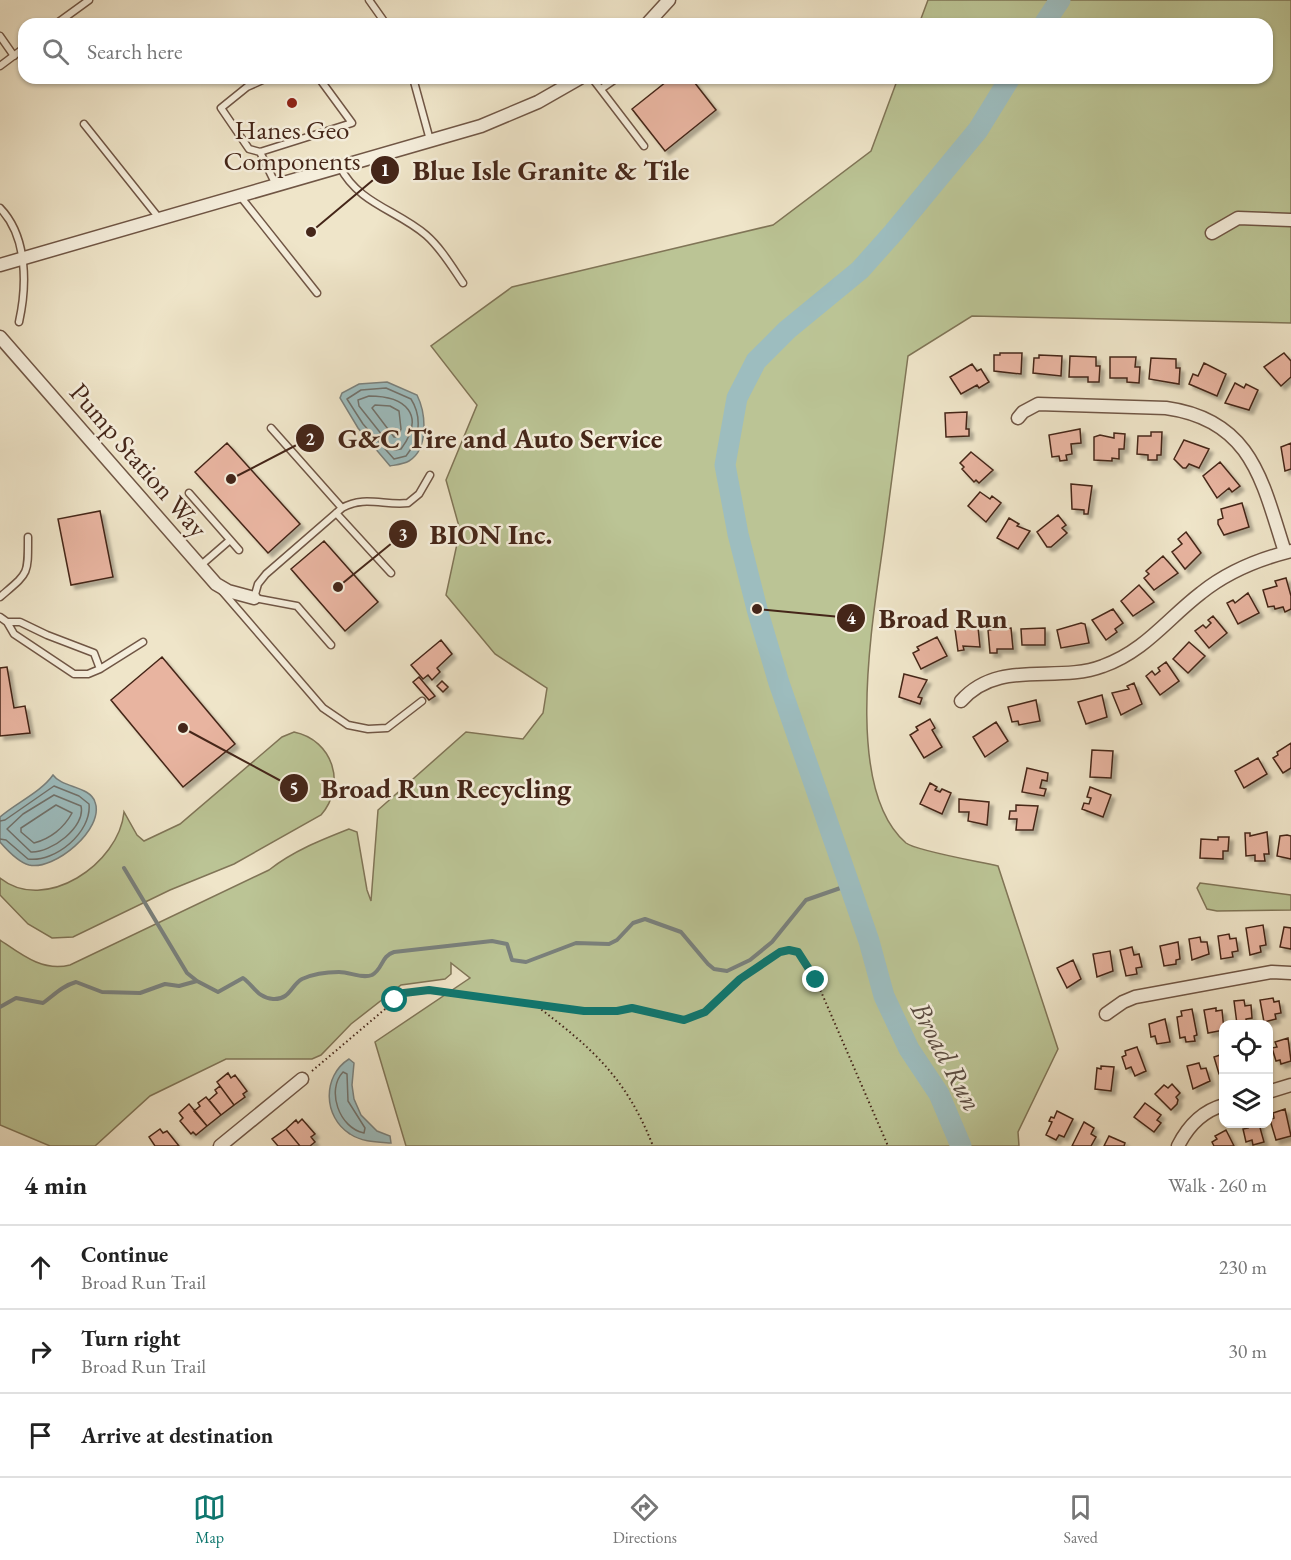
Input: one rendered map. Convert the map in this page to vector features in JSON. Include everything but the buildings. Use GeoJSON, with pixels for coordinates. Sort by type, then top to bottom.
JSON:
{"type":"FeatureCollection","features":[{"type":"Feature","properties":{"kind":"street"},"geometry":{"type":"LineString","coordinates":[[652,18],[668,0]]}},
{"type":"Feature","properties":{"kind":"street"},"geometry":{"type":"LineString","coordinates":[[0,265],[430,141],[508,116],[570,84]]}},
{"type":"Feature","properties":{"kind":"street"},"geometry":{"type":"LineString","coordinates":[[1212,233],[1238,218],[1291,220]]}},
{"type":"Feature","properties":{"kind":"street","name":"Pump Station Way"},"geometry":{"type":"LineString","coordinates":[[0,337],[216,584],[228,591],[254,598]]}},
{"type":"Feature","properties":{"kind":"street"},"geometry":{"type":"LineString","coordinates":[[961,701],[978,685],[1002,676],[1088,670],[1122,659],[1155,636],[1182,609],[1214,583],[1237,570],[1288,551],[1260,472],[1243,446],[1217,423],[1184,410],[1166,408],[1038,404],[1023,412],[1018,418]]}},
{"type":"Feature","properties":{"kind":"street"},"geometry":{"type":"LineString","coordinates":[[1106,1014],[1135,997],[1272,972],[1291,973]]}},
{"type":"Feature","properties":{"kind":"street"},"geometry":{"type":"LineString","coordinates":[[220,1146],[302,1079]]}},
{"type":"Feature","properties":{"kind":"street"},"geometry":{"type":"LineString","coordinates":[[1273,1091],[1291,1085]]}},
{"type":"Feature","properties":{"kind":"street"},"geometry":{"type":"LineString","coordinates":[[1178,1146],[1194,1122],[1204,1113],[1219,1107]]}},
{"type":"Feature","properties":{"kind":"lane"},"geometry":{"type":"LineString","coordinates":[[64,18],[89,0]]}},
{"type":"Feature","properties":{"kind":"lane"},"geometry":{"type":"LineString","coordinates":[[369,0],[382,18]]}},
{"type":"Feature","properties":{"kind":"lane"},"geometry":{"type":"LineString","coordinates":[[0,36],[14,56]]}},
{"type":"Feature","properties":{"kind":"lane"},"geometry":{"type":"LineString","coordinates":[[0,66],[18,53]]}},
{"type":"Feature","properties":{"kind":"lane"},"geometry":{"type":"LineString","coordinates":[[254,84],[220,108],[249,149],[260,152],[352,123],[323,84]]}},
{"type":"Feature","properties":{"kind":"lane"},"geometry":{"type":"LineString","coordinates":[[415,84],[430,141]]}},
{"type":"Feature","properties":{"kind":"lane"},"geometry":{"type":"LineString","coordinates":[[597,84],[644,146]]}},
{"type":"Feature","properties":{"kind":"lane"},"geometry":{"type":"LineString","coordinates":[[601,89],[608,84]]}},
{"type":"Feature","properties":{"kind":"lane"},"geometry":{"type":"LineString","coordinates":[[84,124],[159,219]]}},
{"type":"Feature","properties":{"kind":"lane"},"geometry":{"type":"LineString","coordinates":[[260,152],[276,185]]}},
{"type":"Feature","properties":{"kind":"lane"},"geometry":{"type":"LineString","coordinates":[[340,167],[348,183],[363,196],[426,235],[463,283]]}},
{"type":"Feature","properties":{"kind":"lane"},"geometry":{"type":"LineString","coordinates":[[240,195],[317,293]]}},
{"type":"Feature","properties":{"kind":"lane"},"geometry":{"type":"LineString","coordinates":[[0,208],[11,224],[21,258],[26,292],[19,322]]}},
{"type":"Feature","properties":{"kind":"lane"},"geometry":{"type":"LineString","coordinates":[[272,428],[342,508]]}},
{"type":"Feature","properties":{"kind":"lane"},"geometry":{"type":"LineString","coordinates":[[331,645],[297,606],[254,598],[258,584],[266,574],[342,508],[357,501],[368,500],[408,503],[419,494],[430,475]]}},
{"type":"Feature","properties":{"kind":"lane"},"geometry":{"type":"LineString","coordinates":[[189,493],[239,550]]}},
{"type":"Feature","properties":{"kind":"lane"},"geometry":{"type":"LineString","coordinates":[[336,513],[391,573]]}},
{"type":"Feature","properties":{"kind":"lane"},"geometry":{"type":"LineString","coordinates":[[0,597],[21,581],[28,569],[28,537]]}},
{"type":"Feature","properties":{"kind":"lane"},"geometry":{"type":"LineString","coordinates":[[201,566],[230,540]]}},
{"type":"Feature","properties":{"kind":"lane"},"geometry":{"type":"LineString","coordinates":[[216,584],[323,708],[348,725],[368,729],[387,728],[422,701]]}},
{"type":"Feature","properties":{"kind":"lane"},"geometry":{"type":"LineString","coordinates":[[0,617],[7,622],[14,634],[74,674],[88,674],[100,669],[143,642]]}},
{"type":"Feature","properties":{"kind":"lane"},"geometry":{"type":"LineString","coordinates":[[7,622],[20,622],[94,653],[100,669]]}},
{"type":"Feature","properties":{"kind":"path"},"geometry":{"type":"LineString","coordinates":[[302,1079],[404,993],[429,990],[531,1002],[584,1011],[617,1011],[632,1008],[684,1020],[705,1012],[740,979],[780,952],[789,950],[798,952],[816,980],[888,1146]]}},
{"type":"Feature","properties":{"kind":"path"},"geometry":{"type":"LineString","coordinates":[[531,1002],[582,1040],[602,1060],[634,1104],[653,1146]]}},
{"type":"Feature","properties":{"kind":"green space"},"geometry":{"type":"Polygon","coordinates":[[[928,0],[1291,0],[1291,323],[972,316],[908,356],[870,649],[867,695],[868,740],[873,781],[886,816],[906,843],[935,853],[998,866],[1058,1049],[1018,1132],[1019,1146],[406,1146],[375,1042],[470,978],[451,963],[451,974],[445,979],[401,985],[351,1024],[321,1055],[312,1059],[226,1059],[150,1096],[95,1146],[50,1146],[0,1125],[0,940],[33,961],[60,967],[70,965],[269,870],[308,846],[349,829],[357,832],[371,901],[378,810],[466,732],[523,739],[543,713],[547,688],[495,654],[446,595],[460,530],[446,480],[477,405],[431,346],[512,287],[773,225],[871,151],[896,84],[1273,84],[1273,18],[921,18],[928,0]]]}},
{"type":"Feature","properties":{"kind":"green space"},"geometry":{"type":"Polygon","coordinates":[[[294,732],[318,744],[327,754],[334,778],[329,803],[321,815],[234,864],[170,890],[73,937],[52,938],[28,924],[0,895],[0,878],[18,888],[38,890],[58,887],[77,878],[109,849],[119,831],[124,812],[137,835],[144,841],[180,824],[282,737],[294,732]]]}},
{"type":"Feature","properties":{"kind":"green space"},"geometry":{"type":"Polygon","coordinates":[[[1200,883],[1291,895],[1291,910],[1217,911],[1207,909],[1197,888],[1200,883]]]}},
{"type":"Feature","properties":{"kind":"water"},"geometry":{"type":"Polygon","coordinates":[[[387,382],[417,395],[424,421],[423,440],[415,455],[407,462],[390,466],[358,428],[340,398],[342,393],[359,384],[387,382]]]}},
{"type":"Feature","properties":{"kind":"water"},"geometry":{"type":"Polygon","coordinates":[[[53,775],[88,793],[95,802],[96,813],[85,835],[64,855],[39,865],[29,865],[17,859],[0,842],[0,817],[42,787],[53,775]]]}},
{"type":"Feature","properties":{"kind":"water"},"geometry":{"type":"Polygon","coordinates":[[[349,1059],[354,1063],[352,1085],[354,1099],[361,1115],[377,1131],[390,1136],[391,1143],[355,1137],[341,1127],[335,1118],[329,1096],[330,1086],[340,1066],[349,1059]]]}},
{"type":"Feature","properties":{"kind":"waterway","name":"Broad Run"},"geometry":{"type":"LineString","coordinates":[[1048,18],[1060,0]]}},
{"type":"Feature","properties":{"kind":"waterway","name":"Broad Run"},"geometry":{"type":"LineString","coordinates":[[961,1146],[939,1094],[909,1049],[884,996],[869,941],[779,683],[738,534],[725,465],[737,398],[756,361],[787,330],[860,270],[978,130],[1006,84]]}},
{"type":"Feature","properties":{"kind":"waterway"},"geometry":{"type":"LineString","coordinates":[[124,868],[187,973],[197,981]]}},
{"type":"Feature","properties":{"kind":"waterway"},"geometry":{"type":"LineString","coordinates":[[0,1007],[16,998],[43,1003],[62,988],[76,982],[102,992],[140,993],[165,984],[179,986],[197,981],[218,992],[243,978],[264,996],[279,999],[287,995],[302,979],[316,975],[339,972],[372,975],[387,956],[394,952],[492,941],[507,944],[512,960],[526,962],[576,943],[609,944],[617,940],[633,923],[645,919],[681,932],[708,964],[714,969],[727,971],[750,960],[772,942],[806,900],[849,885]]}},
{"type":"Feature","properties":{"kind":"place","name":"Hanes Geo Components"},"geometry":{"type":"Point","coordinates":[292,103]}},
{"type":"Feature","properties":{"kind":"place","name":"Blue Isle Granite & Tile"},"geometry":{"type":"Point","coordinates":[311,232]}},
{"type":"Feature","properties":{"kind":"place","name":"G&C Tire and Auto Service"},"geometry":{"type":"Point","coordinates":[231,479]}},
{"type":"Feature","properties":{"kind":"place","name":"BION Inc."},"geometry":{"type":"Point","coordinates":[338,587]}},
{"type":"Feature","properties":{"kind":"place","name":"Broad Run"},"geometry":{"type":"Point","coordinates":[757,609]}},
{"type":"Feature","properties":{"kind":"place","name":"Broad Run Recycling"},"geometry":{"type":"Point","coordinates":[183,728]}},
{"type":"Feature","properties":{"kind":"route"},"geometry":{"type":"LineString","coordinates":[[395,1000],[404,993],[429,990],[531,1002],[584,1011],[617,1011],[632,1008],[684,1020],[705,1012],[740,979],[780,952],[789,950],[798,952],[816,980]]}}]}
